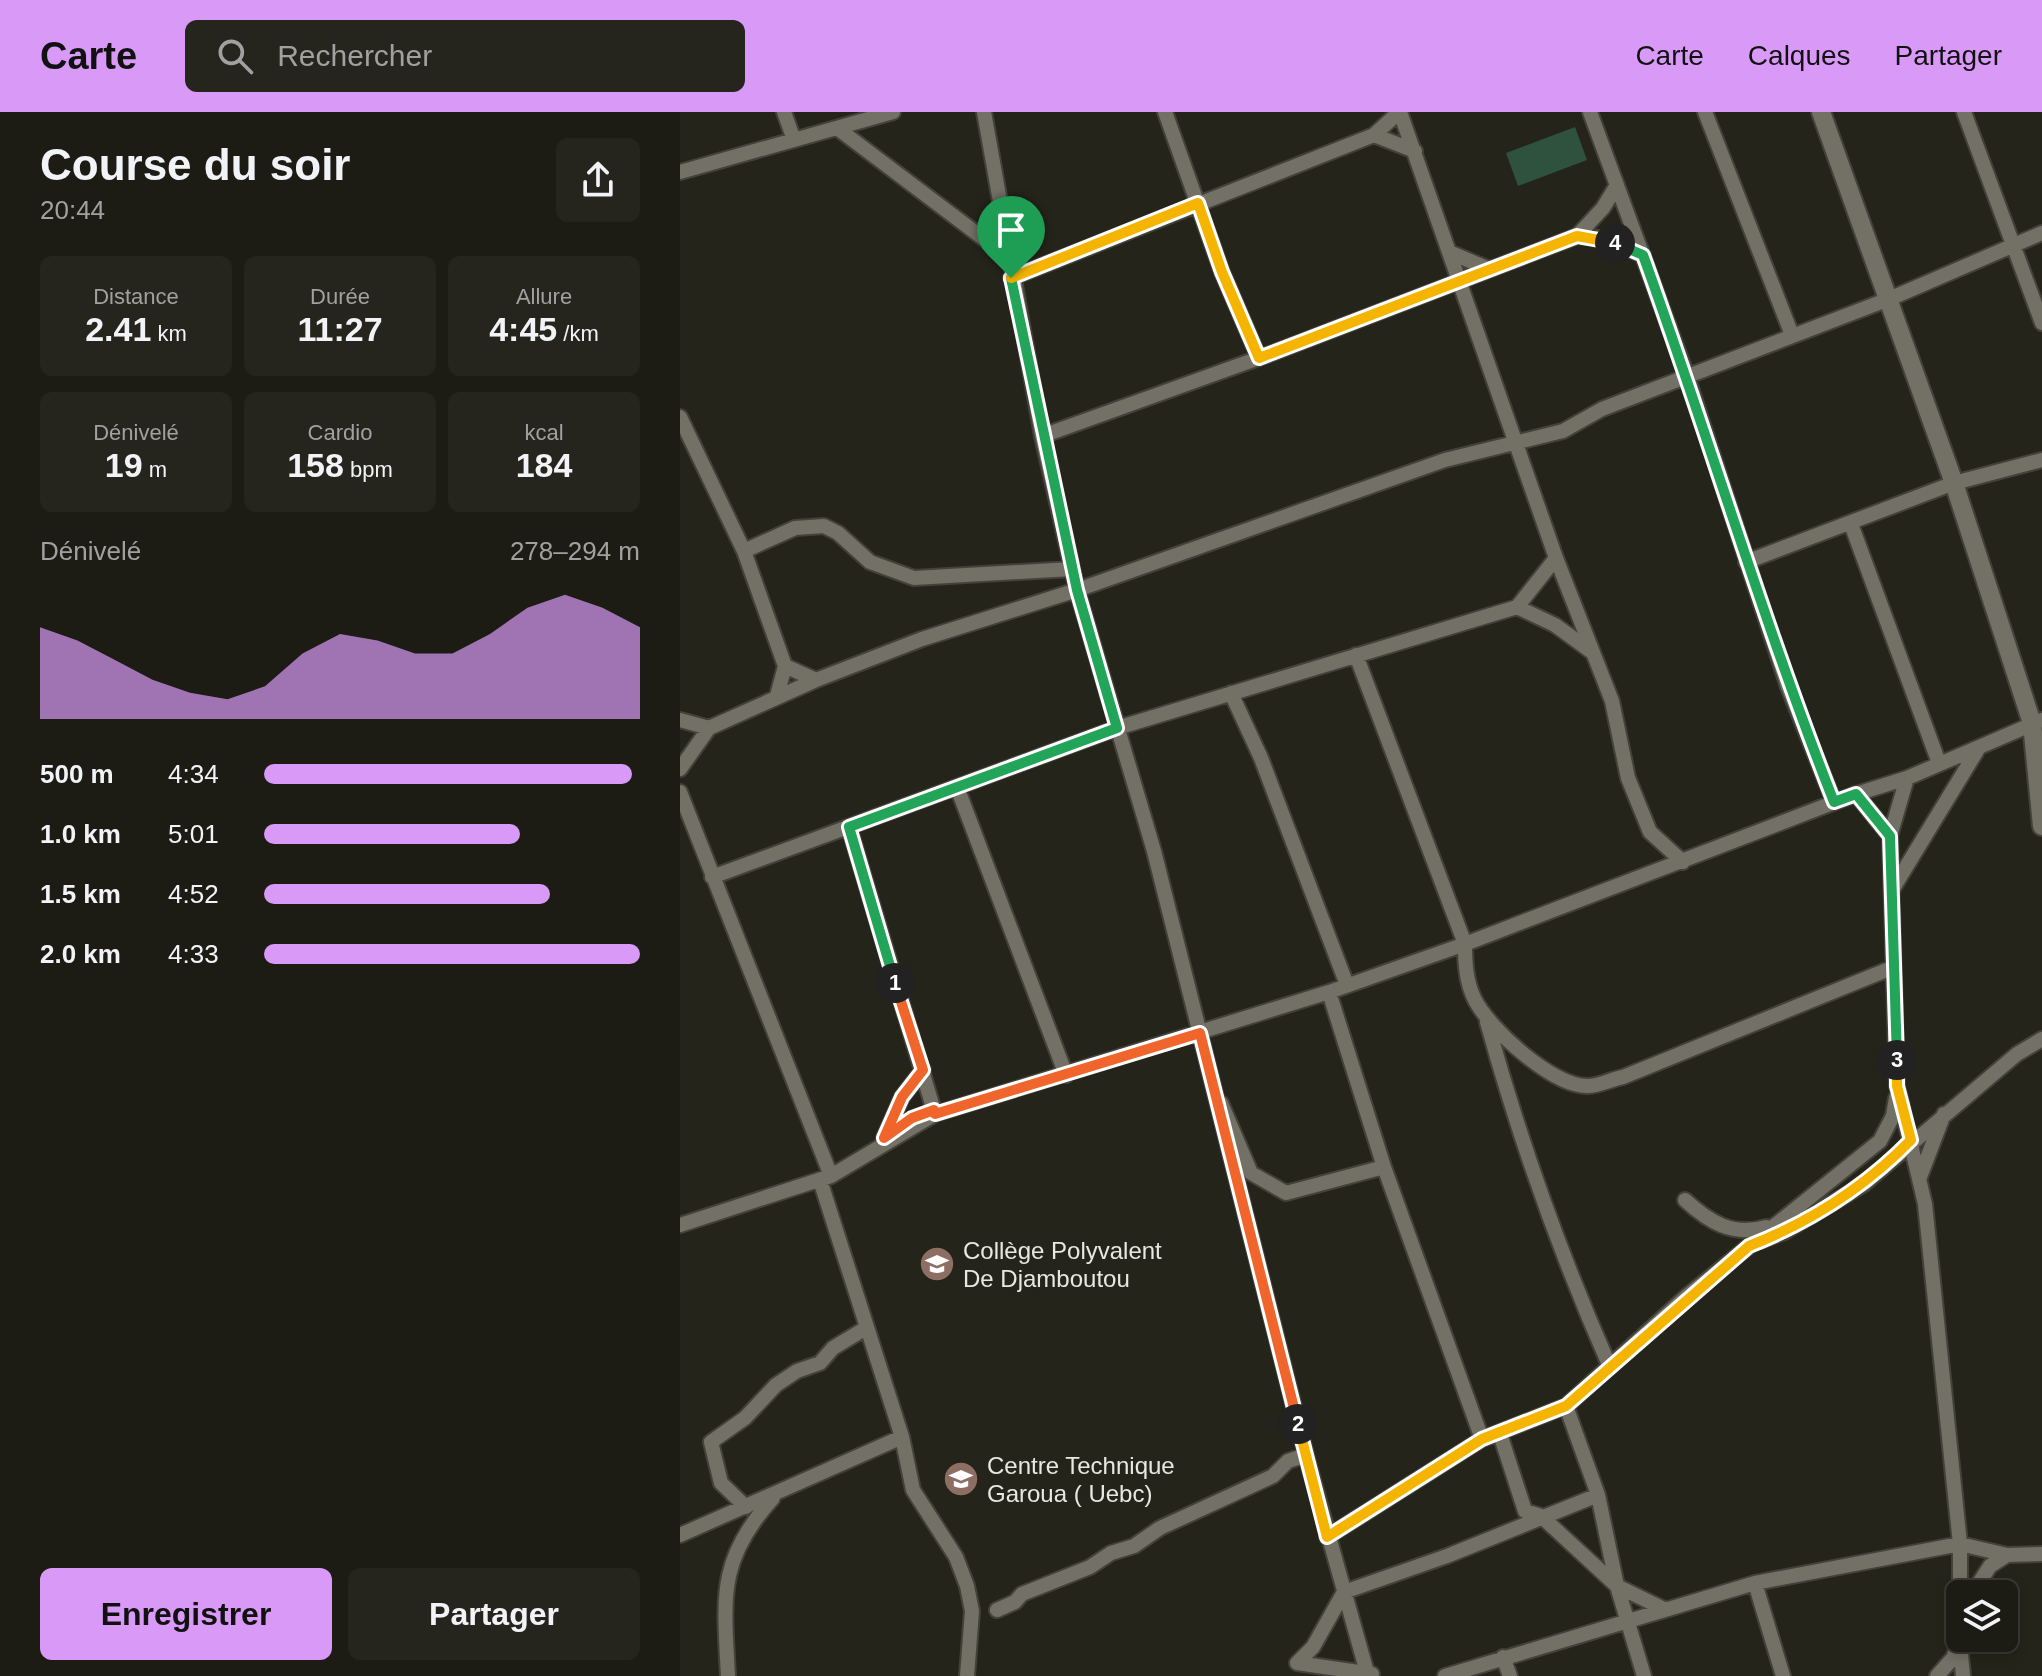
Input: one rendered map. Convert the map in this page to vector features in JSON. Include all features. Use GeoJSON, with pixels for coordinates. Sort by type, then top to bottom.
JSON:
{"type":"FeatureCollection","features":[{"type":"Feature","properties":{"kind":"main road"},"geometry":{"type":"LineString","coordinates":[[1821,112],[2037,722],[2042,826]]}},
{"type":"Feature","properties":{"kind":"street"},"geometry":{"type":"LineString","coordinates":[[784,112],[794,140]]}},
{"type":"Feature","properties":{"kind":"street"},"geometry":{"type":"LineString","coordinates":[[680,172],[893,112]]}},
{"type":"Feature","properties":{"kind":"street"},"geometry":{"type":"LineString","coordinates":[[984,112],[1011,278],[1077,590],[1200,1033],[1210,1085],[1327,1537],[1344,1592],[1370,1674],[1297,1663],[1313,1647],[1344,1592],[1447,1556],[1598,1495]]}},
{"type":"Feature","properties":{"kind":"street"},"geometry":{"type":"LineString","coordinates":[[1165,112],[1222,272],[1259,358]]}},
{"type":"Feature","properties":{"kind":"street"},"geometry":{"type":"LineString","coordinates":[[1011,278],[1374,135],[1400,112],[1556,558],[1612,701],[1628,778],[1650,832],[1683,862]]}},
{"type":"Feature","properties":{"kind":"street"},"geometry":{"type":"LineString","coordinates":[[1590,112],[1687,376],[1788,687],[1834,802]]}},
{"type":"Feature","properties":{"kind":"street"},"geometry":{"type":"LineString","coordinates":[[1705,112],[1792,335]]}},
{"type":"Feature","properties":{"kind":"street"},"geometry":{"type":"LineString","coordinates":[[1964,112],[2015,243],[2042,323]]}},
{"type":"Feature","properties":{"kind":"street"},"geometry":{"type":"LineString","coordinates":[[837,128],[1008,257]]}},
{"type":"Feature","properties":{"kind":"street"},"geometry":{"type":"LineString","coordinates":[[1374,135],[1415,151]]}},
{"type":"Feature","properties":{"kind":"street"},"geometry":{"type":"LineString","coordinates":[[1577,236],[1603,208],[1617,185]]}},
{"type":"Feature","properties":{"kind":"street"},"geometry":{"type":"LineString","coordinates":[[680,769],[709,728],[816,680],[937,634],[1077,590],[1445,460],[1563,431],[1602,409],[1889,299],[2042,233]]}},
{"type":"Feature","properties":{"kind":"street"},"geometry":{"type":"LineString","coordinates":[[1042,436],[1259,358],[1577,236],[1603,238],[1643,255]]}},
{"type":"Feature","properties":{"kind":"street"},"geometry":{"type":"LineString","coordinates":[[1449,252],[1489,269]]}},
{"type":"Feature","properties":{"kind":"street"},"geometry":{"type":"LineString","coordinates":[[680,417],[744,551],[785,666],[777,696]]}},
{"type":"Feature","properties":{"kind":"street"},"geometry":{"type":"LineString","coordinates":[[1746,562],[1954,483],[2042,460]]}},
{"type":"Feature","properties":{"kind":"street"},"geometry":{"type":"LineString","coordinates":[[1851,524],[1939,763]]}},
{"type":"Feature","properties":{"kind":"street"},"geometry":{"type":"LineString","coordinates":[[744,551],[795,528],[824,526],[838,533],[870,562],[914,578],[1072,569]]}},
{"type":"Feature","properties":{"kind":"street"},"geometry":{"type":"LineString","coordinates":[[712,877],[1117,728],[1517,607],[1556,558]]}},
{"type":"Feature","properties":{"kind":"street"},"geometry":{"type":"LineString","coordinates":[[1517,607],[1555,625],[1594,653]]}},
{"type":"Feature","properties":{"kind":"street"},"geometry":{"type":"LineString","coordinates":[[1356,655],[1465,944],[1466,970],[1472,996],[1487,1022],[1514,1119],[1569,1274],[1610,1367]]}},
{"type":"Feature","properties":{"kind":"street"},"geometry":{"type":"LineString","coordinates":[[785,666],[816,680]]}},
{"type":"Feature","properties":{"kind":"street"},"geometry":{"type":"LineString","coordinates":[[1231,693],[1261,758],[1347,985]]}},
{"type":"Feature","properties":{"kind":"street"},"geometry":{"type":"LineString","coordinates":[[680,720],[709,728]]}},
{"type":"Feature","properties":{"kind":"street"},"geometry":{"type":"LineString","coordinates":[[826,1178],[912,1118],[1066,1075],[1329,992],[1683,862],[1834,802],[1907,778],[2037,722]]}},
{"type":"Feature","properties":{"kind":"street"},"geometry":{"type":"LineString","coordinates":[[1892,890],[1978,749]]}},
{"type":"Feature","properties":{"kind":"street"},"geometry":{"type":"LineString","coordinates":[[1327,1537],[1482,1439],[1566,1406],[1775,1223],[1880,1141],[1893,1116],[1897,1086],[1890,836],[1907,778]]}},
{"type":"Feature","properties":{"kind":"street"},"geometry":{"type":"LineString","coordinates":[[957,787],[1066,1075]]}},
{"type":"Feature","properties":{"kind":"street"},"geometry":{"type":"LineString","coordinates":[[680,792],[826,1178],[866,1328],[902,1437],[913,1490],[956,1557],[967,1586],[972,1611],[967,1676]]}},
{"type":"Feature","properties":{"kind":"street"},"geometry":{"type":"LineString","coordinates":[[1856,794],[1890,836]]}},
{"type":"Feature","properties":{"kind":"street"},"geometry":{"type":"LineString","coordinates":[[849,827],[934,1112]]}},
{"type":"Feature","properties":{"kind":"street"},"geometry":{"type":"LineString","coordinates":[[1487,1022],[1556,1075],[1586,1086],[1623,1077],[1894,967]]}},
{"type":"Feature","properties":{"kind":"street"},"geometry":{"type":"LineString","coordinates":[[1329,992],[1384,1167],[1482,1439]]}},
{"type":"Feature","properties":{"kind":"street"},"geometry":{"type":"LineString","coordinates":[[1749,1246],[1784,1232],[1864,1184],[1911,1140],[2017,1054],[2042,1039]]}},
{"type":"Feature","properties":{"kind":"street"},"geometry":{"type":"LineString","coordinates":[[884,1138],[902,1097],[923,1070]]}},
{"type":"Feature","properties":{"kind":"street"},"geometry":{"type":"LineString","coordinates":[[1210,1085],[1226,1110],[1251,1173],[1286,1193],[1384,1167]]}},
{"type":"Feature","properties":{"kind":"street"},"geometry":{"type":"LineString","coordinates":[[1897,1086],[1920,1178],[1960,1544],[1960,1580]]}},
{"type":"Feature","properties":{"kind":"street"},"geometry":{"type":"LineString","coordinates":[[680,1225],[826,1178],[934,1112]]}},
{"type":"Feature","properties":{"kind":"street"},"geometry":{"type":"LineString","coordinates":[[1920,1178],[1944,1114]]}},
{"type":"Feature","properties":{"kind":"street"},"geometry":{"type":"LineString","coordinates":[[1685,1200],[1711,1222],[1728,1229],[1748,1232],[1775,1223]]}},
{"type":"Feature","properties":{"kind":"street"},"geometry":{"type":"LineString","coordinates":[[746,1507],[721,1483],[711,1442],[745,1418],[776,1385],[820,1363],[833,1348],[866,1328]]}},
{"type":"Feature","properties":{"kind":"street"},"geometry":{"type":"LineString","coordinates":[[1566,1406],[1598,1495],[1617,1586],[1644,1676]]}},
{"type":"Feature","properties":{"kind":"street"},"geometry":{"type":"LineString","coordinates":[[1500,1434],[1525,1511],[1541,1516],[1617,1586],[1664,1609]]}},
{"type":"Feature","properties":{"kind":"street"},"geometry":{"type":"LineString","coordinates":[[680,1535],[902,1437]]}},
{"type":"Feature","properties":{"kind":"street"},"geometry":{"type":"LineString","coordinates":[[997,1610],[1015,1602],[1022,1594],[1090,1567],[1111,1553],[1134,1546],[1160,1528],[1273,1476],[1288,1461],[1306,1455]]}},
{"type":"Feature","properties":{"kind":"street"},"geometry":{"type":"LineString","coordinates":[[728,1676],[726,1583],[730,1561],[751,1523],[777,1493]]}},
{"type":"Feature","properties":{"kind":"street"},"geometry":{"type":"LineString","coordinates":[[1445,1676],[1755,1583],[1960,1544],[2007,1555],[2042,1554]]}},
{"type":"Feature","properties":{"kind":"street"},"geometry":{"type":"LineString","coordinates":[[1981,1580],[1990,1566],[2007,1555]]}},
{"type":"Feature","properties":{"kind":"street"},"geometry":{"type":"LineString","coordinates":[[1755,1583],[1783,1676]]}},
{"type":"Feature","properties":{"kind":"street"},"geometry":{"type":"LineString","coordinates":[[1937,1676],[1955,1652]]}},
{"type":"Feature","properties":{"kind":"street"},"geometry":{"type":"LineString","coordinates":[[1961,1652],[1963,1676]]}},
{"type":"Feature","properties":{"kind":"street"},"geometry":{"type":"LineString","coordinates":[[1503,1657],[1510,1676]]}},
{"type":"Feature","properties":{"kind":"green space"},"geometry":{"type":"Polygon","coordinates":[[[1575,127],[1587,160],[1518,186],[1506,153],[1575,127]]]}},
{"type":"Feature","properties":{"kind":"place","name":"Collège Polyvalent De Djamboutou"},"geometry":{"type":"Point","coordinates":[937,1264]}},
{"type":"Feature","properties":{"kind":"place","name":"Centre Technique Garoua ( Uebc)"},"geometry":{"type":"Point","coordinates":[961,1479]}},
{"type":"Feature","properties":{"kind":"route"},"geometry":{"type":"LineString","coordinates":[[1198,203],[1222,272],[1259,358],[1577,236],[1603,238],[1643,255],[1687,376],[1788,687],[1834,802],[1856,794],[1890,836],[1897,1086],[1911,1140],[1864,1184],[1784,1232],[1749,1246],[1687,1296],[1566,1406],[1482,1439],[1327,1537],[1210,1085],[1200,1033],[935,1114],[934,1110],[922,1117],[912,1118],[884,1138],[902,1097],[923,1070],[849,827],[1117,728],[1077,590],[1011,278],[1198,203]]}}]}
